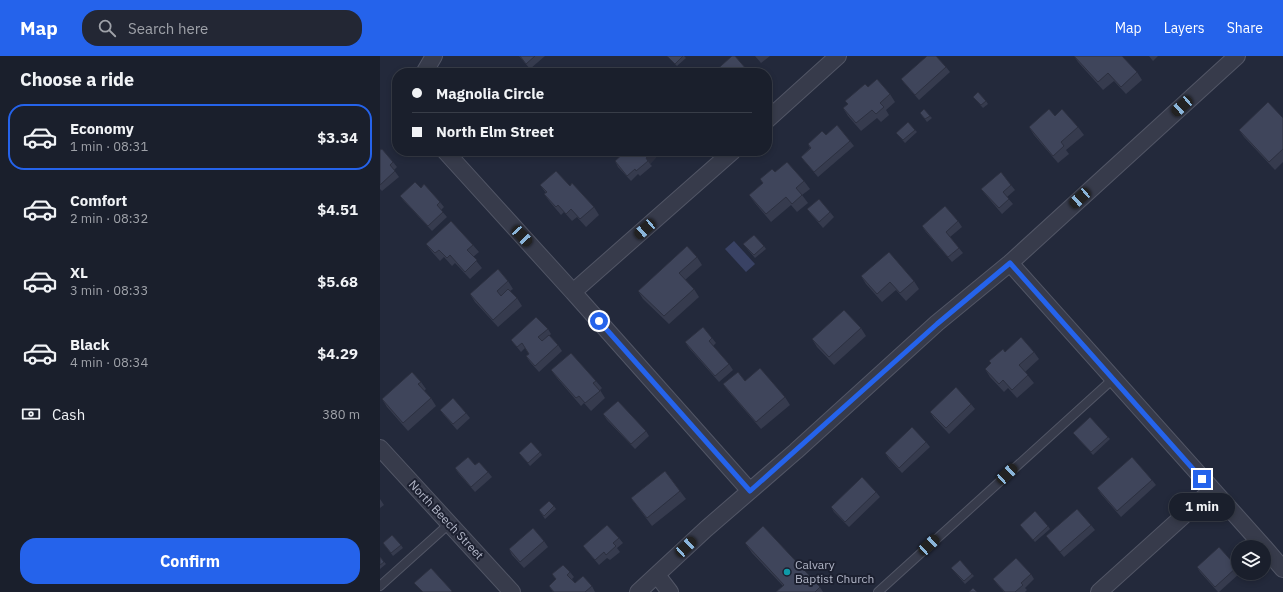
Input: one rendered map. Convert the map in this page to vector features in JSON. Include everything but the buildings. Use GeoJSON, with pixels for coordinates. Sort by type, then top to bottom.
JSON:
{"type":"FeatureCollection","features":[{"type":"Feature","properties":{"kind":"street"},"geometry":{"type":"LineString","coordinates":[[427,68],[434,56]]}},
{"type":"Feature","properties":{"kind":"street"},"geometry":{"type":"LineString","coordinates":[[772,115],[838,56]]}},
{"type":"Feature","properties":{"kind":"street"},"geometry":{"type":"LineString","coordinates":[[638,592],[706,529],[937,324],[1010,263],[1237,56]]}},
{"type":"Feature","properties":{"kind":"street"},"geometry":{"type":"LineString","coordinates":[[449,156],[574,292],[750,491]]}},
{"type":"Feature","properties":{"kind":"street"},"geometry":{"type":"LineString","coordinates":[[574,292],[727,156]]}},
{"type":"Feature","properties":{"kind":"street"},"geometry":{"type":"LineString","coordinates":[[1010,263],[1258,540]]}},
{"type":"Feature","properties":{"kind":"street","name":"North Beech Street"},"geometry":{"type":"LineString","coordinates":[[380,448],[512,592]]}},
{"type":"Feature","properties":{"kind":"street"},"geometry":{"type":"LineString","coordinates":[[1098,592],[1212,490]]}},
{"type":"Feature","properties":{"kind":"street"},"geometry":{"type":"LineString","coordinates":[[1271,555],[1283,569]]}},
{"type":"Feature","properties":{"kind":"street"},"geometry":{"type":"LineString","coordinates":[[657,576],[670,592]]}},
{"type":"Feature","properties":{"kind":"lane"},"geometry":{"type":"LineString","coordinates":[[878,592],[1113,379]]}},
{"type":"Feature","properties":{"kind":"lane"},"geometry":{"type":"LineString","coordinates":[[380,586],[449,524]]}},
{"type":"Feature","properties":{"kind":"water"},"geometry":{"type":"Polygon","coordinates":[[[734,241],[755,264],[746,272],[725,249],[734,241]]]}},
{"type":"Feature","properties":{"kind":"place","name":"Calvary Baptist Church"},"geometry":{"type":"Point","coordinates":[787,572]}},
{"type":"Feature","properties":{"kind":"route"},"geometry":{"type":"LineString","coordinates":[[599,321],[750,491],[937,324],[1010,263],[1202,479]]}}]}
